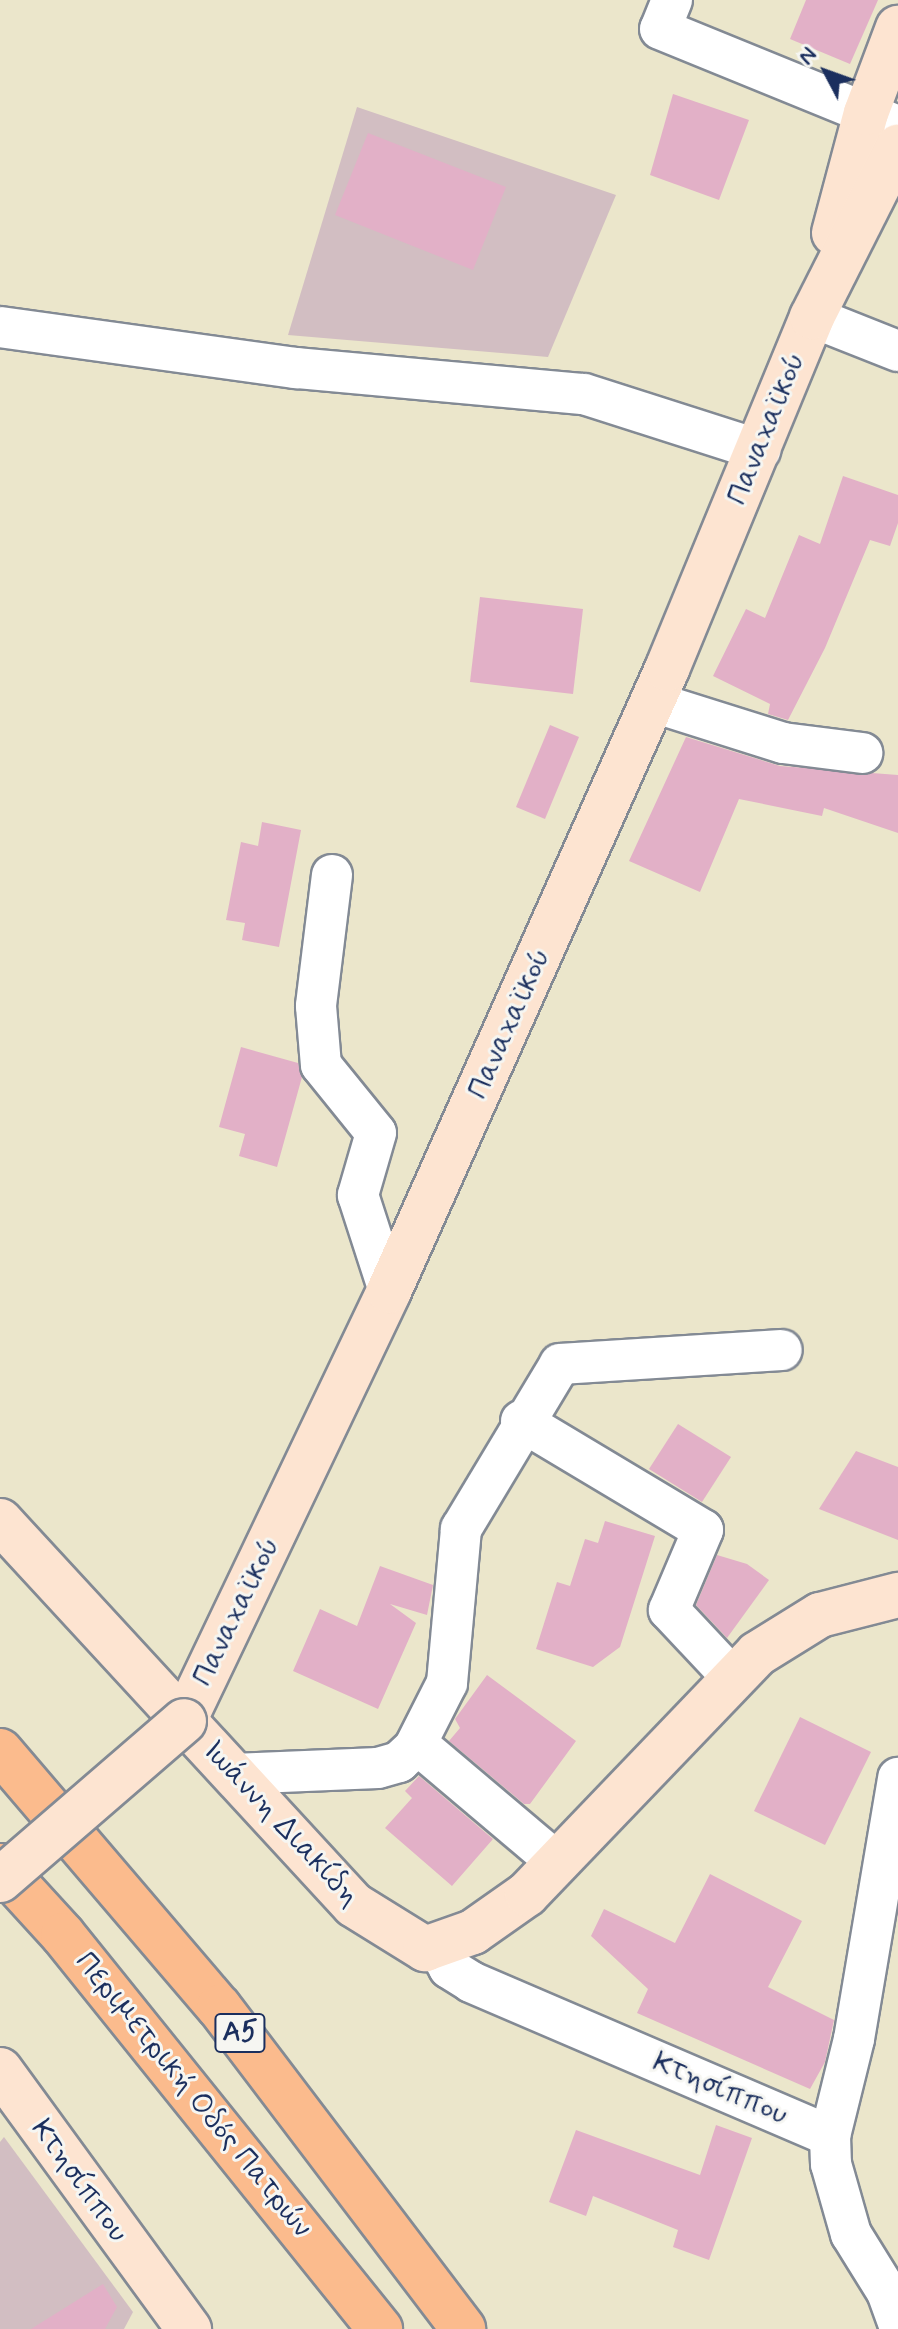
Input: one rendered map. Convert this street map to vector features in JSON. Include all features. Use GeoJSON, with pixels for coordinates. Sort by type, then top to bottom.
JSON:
{"type":"FeatureCollection","features":[{"type":"Feature","properties":{"kind":"highway","name":"Α5"},"geometry":{"type":"LineString","coordinates":[[0,1751],[229,2019],[463,2329]]}},
{"type":"Feature","properties":{"kind":"highway","name":"Περιμετρική Οδός Πατρών"},"geometry":{"type":"LineString","coordinates":[[0,1866],[63,1935],[380,2329]]}},
{"type":"Feature","properties":{"kind":"main road","name":"Παναχαϊκού"},"geometry":{"type":"LineString","coordinates":[[184,1721],[389,1291],[653,702],[760,450],[812,317],[882,120],[898,28]]}},
{"type":"Feature","properties":{"kind":"main road","name":"Παναχαϊκού"},"geometry":{"type":"LineString","coordinates":[[812,317],[898,147]]}},
{"type":"Feature","properties":{"kind":"main road","name":"Ιωάννη Διακίδη"},"geometry":{"type":"LineString","coordinates":[[0,1521],[354,1905],[415,1947],[438,1948]]}},
{"type":"Feature","properties":{"kind":"main road"},"geometry":{"type":"LineString","coordinates":[[438,1948],[501,1913],[558,1863],[757,1654],[820,1615],[898,1595]]}},
{"type":"Feature","properties":{"kind":"main road"},"geometry":{"type":"LineString","coordinates":[[0,1880],[184,1721]]}},
{"type":"Feature","properties":{"kind":"main road","name":"Κτησίππου"},"geometry":{"type":"LineString","coordinates":[[0,2070],[189,2329]]}},
{"type":"Feature","properties":{"kind":"street"},"geometry":{"type":"LineString","coordinates":[[666,15],[882,120]]}},
{"type":"Feature","properties":{"kind":"street"},"geometry":{"type":"LineString","coordinates":[[812,317],[898,351]]}},
{"type":"Feature","properties":{"kind":"street"},"geometry":{"type":"LineString","coordinates":[[0,327],[296,368],[584,394],[760,450]]}},
{"type":"Feature","properties":{"kind":"street"},"geometry":{"type":"LineString","coordinates":[[653,702],[783,743],[862,753]]}},
{"type":"Feature","properties":{"kind":"street"},"geometry":{"type":"LineString","coordinates":[[332,875],[316,1006],[321,1065],[376,1133],[358,1195],[389,1291]]}},
{"type":"Feature","properties":{"kind":"street"},"geometry":{"type":"LineString","coordinates":[[233,1774],[378,1768],[399,1762],[417,1744],[447,1683],[461,1529],[521,1421],[560,1364],[782,1350]]}},
{"type":"Feature","properties":{"kind":"street"},"geometry":{"type":"LineString","coordinates":[[521,1421],[703,1530],[669,1610],[732,1677]]}},
{"type":"Feature","properties":{"kind":"street"},"geometry":{"type":"LineString","coordinates":[[417,1744],[558,1863]]}},
{"type":"Feature","properties":{"kind":"street"},"geometry":{"type":"LineString","coordinates":[[898,1778],[854,2039],[830,2136],[831,2164],[851,2234],[892,2301],[898,2322]]}},
{"type":"Feature","properties":{"kind":"street","name":"Κτησίππου"},"geometry":{"type":"LineString","coordinates":[[438,1948],[449,1968],[471,1982],[830,2136]]}},
{"type":"Feature","properties":{"kind":"shaded area"},"geometry":{"type":"Polygon","coordinates":[[[357,107],[616,195],[548,357],[288,335],[357,107]]]}},
{"type":"Feature","properties":{"kind":"shaded area"},"geometry":{"type":"Polygon","coordinates":[[[4,2137],[133,2312],[124,2329],[0,2329],[0,2142],[4,2137]]]}},
{"type":"Feature","properties":{"kind":"building"},"geometry":{"type":"Polygon","coordinates":[[[806,0],[878,0],[850,64],[790,39],[806,0]]]}},
{"type":"Feature","properties":{"kind":"building"},"geometry":{"type":"Polygon","coordinates":[[[673,94],[749,120],[719,200],[650,175],[673,94]]]}},
{"type":"Feature","properties":{"kind":"building"},"geometry":{"type":"Polygon","coordinates":[[[368,133],[506,187],[473,270],[335,215],[368,133]]]}},
{"type":"Feature","properties":{"kind":"building"},"geometry":{"type":"Polygon","coordinates":[[[843,476],[898,495],[898,523],[890,546],[870,540],[825,648],[788,720],[768,714],[770,704],[713,676],[746,609],[765,618],[799,535],[820,544],[843,476]]]}},
{"type":"Feature","properties":{"kind":"building"},"geometry":{"type":"Polygon","coordinates":[[[480,597],[583,609],[573,694],[470,682],[480,597]]]}},
{"type":"Feature","properties":{"kind":"building"},"geometry":{"type":"Polygon","coordinates":[[[550,725],[579,737],[545,819],[516,807],[550,725]]]}},
{"type":"Feature","properties":{"kind":"building"},"geometry":{"type":"Polygon","coordinates":[[[686,737],[780,766],[898,775],[898,833],[824,808],[822,816],[739,799],[700,892],[629,861],[686,737]]]}},
{"type":"Feature","properties":{"kind":"building"},"geometry":{"type":"Polygon","coordinates":[[[262,822],[301,830],[279,947],[242,940],[245,923],[226,920],[241,842],[258,846],[262,822]]]}},
{"type":"Feature","properties":{"kind":"building"},"geometry":{"type":"Polygon","coordinates":[[[241,1047],[298,1063],[302,1077],[277,1167],[239,1156],[245,1134],[219,1127],[241,1047]]]}},
{"type":"Feature","properties":{"kind":"building"},"geometry":{"type":"Polygon","coordinates":[[[678,1424],[731,1457],[702,1502],[649,1469],[678,1424]]]}},
{"type":"Feature","properties":{"kind":"building"},"geometry":{"type":"Polygon","coordinates":[[[856,1451],[898,1467],[898,1540],[819,1509],[856,1451]]]}},
{"type":"Feature","properties":{"kind":"building"},"geometry":{"type":"Polygon","coordinates":[[[605,1521],[655,1536],[620,1647],[593,1667],[536,1649],[557,1582],[570,1586],[585,1539],[598,1543],[605,1521]]]}},
{"type":"Feature","properties":{"kind":"building"},"geometry":{"type":"Polygon","coordinates":[[[717,1555],[747,1564],[769,1580],[727,1638],[696,1605],[717,1555]]]}},
{"type":"Feature","properties":{"kind":"building"},"geometry":{"type":"Polygon","coordinates":[[[380,1566],[433,1585],[427,1615],[390,1604],[416,1623],[378,1709],[293,1671],[320,1609],[357,1626],[380,1566]]]}},
{"type":"Feature","properties":{"kind":"building"},"geometry":{"type":"Polygon","coordinates":[[[487,1675],[576,1741],[530,1804],[524,1804],[449,1741],[460,1728],[455,1719],[487,1675]]]}},
{"type":"Feature","properties":{"kind":"building"},"geometry":{"type":"Polygon","coordinates":[[[800,1717],[871,1752],[825,1845],[754,1811],[800,1717]]]}},
{"type":"Feature","properties":{"kind":"building"},"geometry":{"type":"Polygon","coordinates":[[[419,1776],[493,1839],[452,1886],[385,1828],[412,1798],[405,1791],[419,1776]]]}},
{"type":"Feature","properties":{"kind":"building"},"geometry":{"type":"Polygon","coordinates":[[[710,1874],[802,1921],[768,1987],[834,2020],[825,2062],[810,2089],[637,2013],[648,1989],[591,1936],[604,1909],[675,1943],[710,1874]]]}},
{"type":"Feature","properties":{"kind":"building"},"geometry":{"type":"Polygon","coordinates":[[[716,2125],[752,2138],[709,2260],[673,2247],[678,2230],[593,2196],[586,2216],[549,2202],[576,2130],[700,2175],[716,2125]]]}},
{"type":"Feature","properties":{"kind":"building"},"geometry":{"type":"Polygon","coordinates":[[[103,2284],[117,2307],[105,2329],[31,2329],[103,2284]]]}}]}
